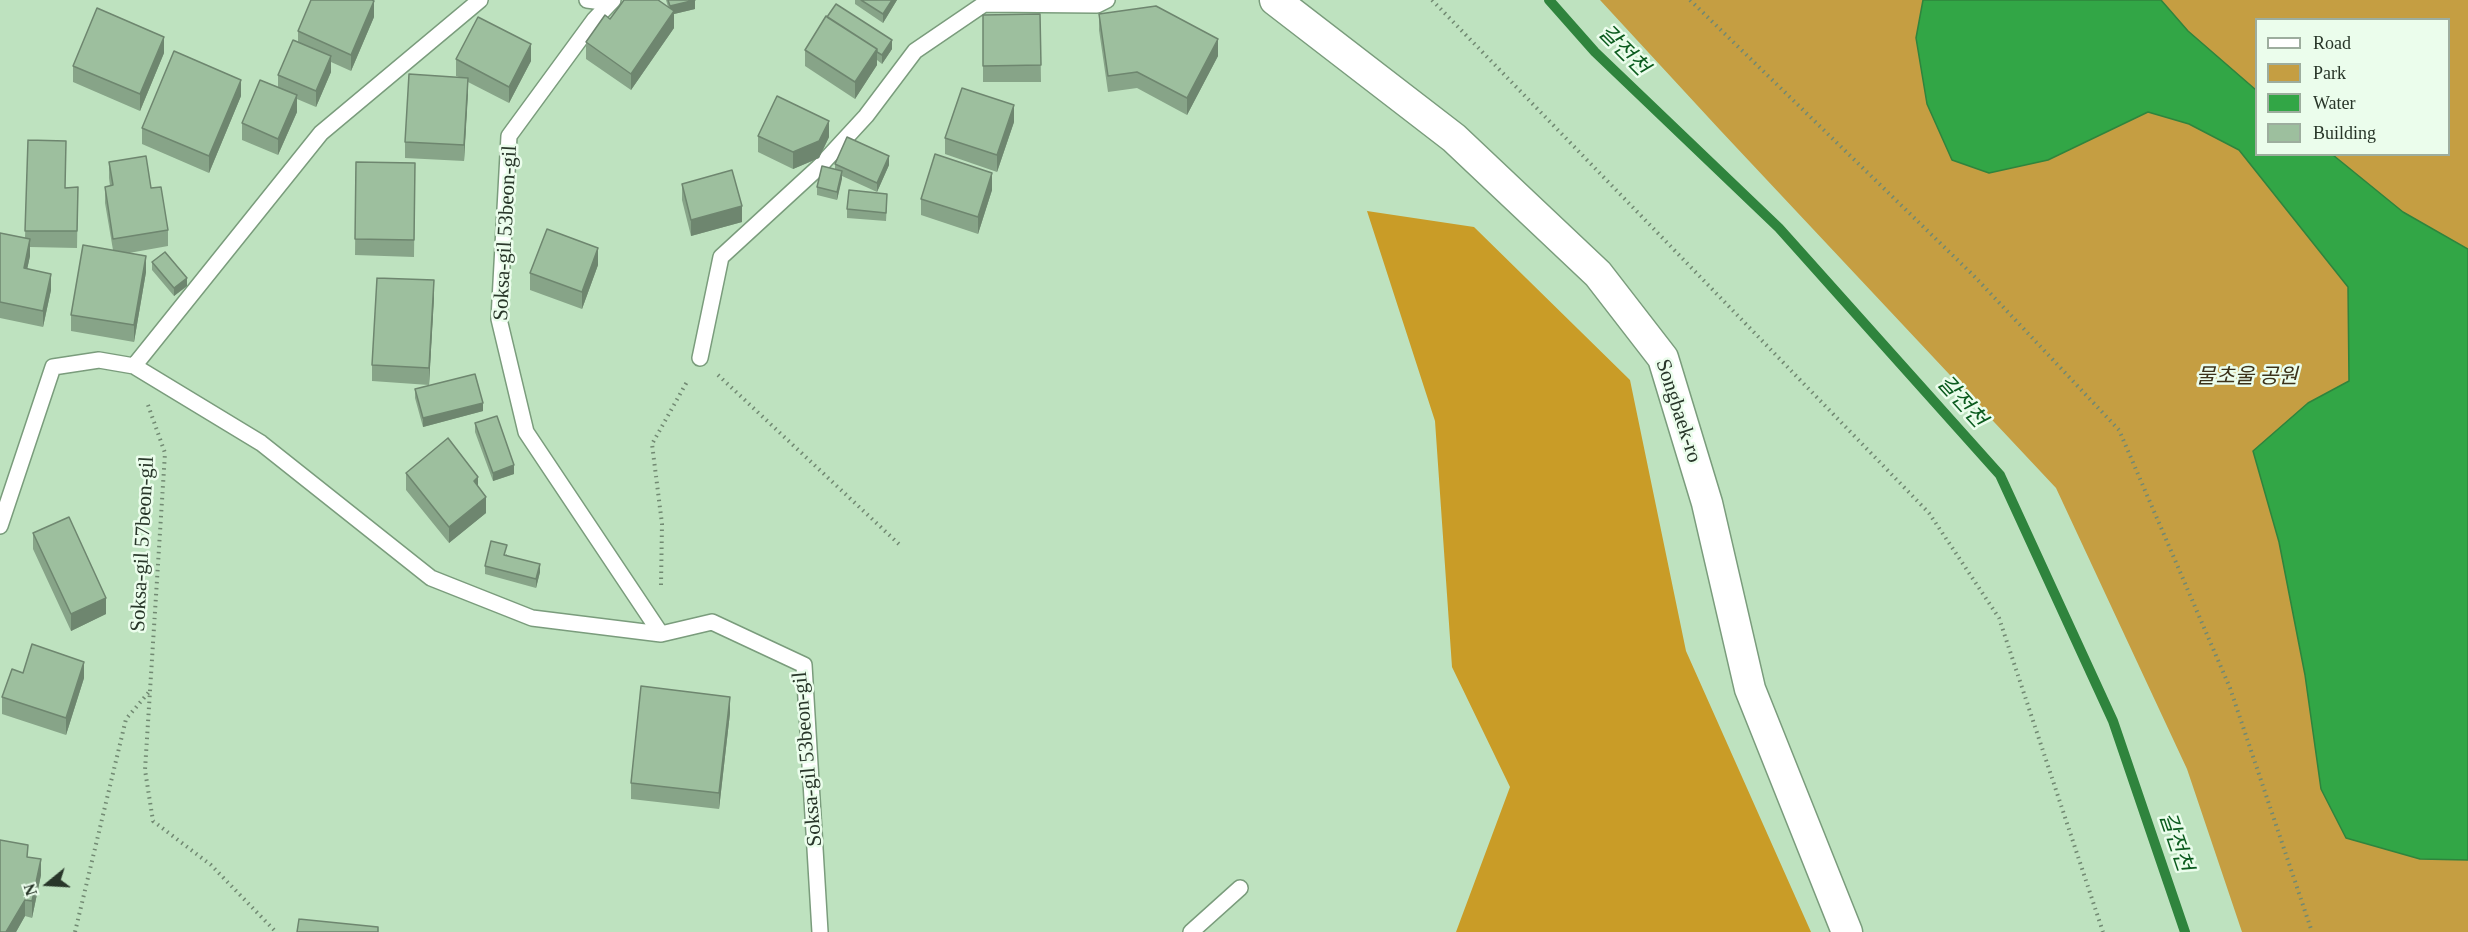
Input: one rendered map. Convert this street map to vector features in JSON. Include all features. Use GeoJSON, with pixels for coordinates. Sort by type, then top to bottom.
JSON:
{"type":"FeatureCollection","features":[{"type":"Feature","properties":{"kind":"street","name":"Songbaek-ro"},"geometry":{"type":"LineString","coordinates":[[1275,0],[1455,138],[1598,274],[1663,358],[1707,502],[1750,689],[1847,932]]}},
{"type":"Feature","properties":{"kind":"lane"},"geometry":{"type":"LineString","coordinates":[[134,366],[321,133],[480,0]]}},
{"type":"Feature","properties":{"kind":"lane","name":"Soksa-gil 53beon-gil"},"geometry":{"type":"LineString","coordinates":[[587,0],[612,1]]}},
{"type":"Feature","properties":{"kind":"lane"},"geometry":{"type":"LineString","coordinates":[[700,358],[721,257],[826,159],[866,116],[915,51],[984,4],[1097,5],[1107,0]]}},
{"type":"Feature","properties":{"kind":"lane","name":"Soksa-gil 53beon-gil"},"geometry":{"type":"LineString","coordinates":[[612,1],[594,20],[510,136],[499,319],[526,432],[661,634]]}},
{"type":"Feature","properties":{"kind":"lane","name":"Soksa-gil 53beon-gil"},"geometry":{"type":"LineString","coordinates":[[0,526],[52,367],[99,360],[134,366],[261,443],[430,578],[532,618],[661,634],[712,622],[804,665],[820,932]]}},
{"type":"Feature","properties":{"kind":"lane"},"geometry":{"type":"LineString","coordinates":[[1191,932],[1240,888]]}},
{"type":"Feature","properties":{"kind":"path"},"geometry":{"type":"LineString","coordinates":[[1432,0],[1929,513],[1999,618],[2103,932]]}},
{"type":"Feature","properties":{"kind":"path"},"geometry":{"type":"LineString","coordinates":[[1690,0],[1974,276],[2119,430],[2230,687],[2312,932]]}},
{"type":"Feature","properties":{"kind":"path"},"geometry":{"type":"LineString","coordinates":[[661,634],[662,524],[652,444],[700,358],[902,546]]}},
{"type":"Feature","properties":{"kind":"path","name":"Soksa-gil 57beon-gil"},"geometry":{"type":"LineString","coordinates":[[134,366],[165,453],[145,770],[153,821],[211,865],[276,932]]}},
{"type":"Feature","properties":{"kind":"path"},"geometry":{"type":"LineString","coordinates":[[75,932],[126,719],[149,692]]}},
{"type":"Feature","properties":{"kind":"green space","name":"물초울 공원"},"geometry":{"type":"Polygon","coordinates":[[[1600,0],[2468,0],[2468,932],[2242,932],[2187,769],[2056,488],[1600,0]]]}},
{"type":"Feature","properties":{"kind":"shaded area"},"geometry":{"type":"Polygon","coordinates":[[[1367,211],[1474,227],[1630,380],[1686,651],[1811,932],[1456,932],[1510,787],[1452,667],[1435,421],[1367,211]]]}},
{"type":"Feature","properties":{"kind":"water"},"geometry":{"type":"Polygon","coordinates":[[[1923,0],[2161,0],[2188,31],[2255,89],[2255,156],[2334,156],[2403,212],[2468,249],[2468,860],[2420,859],[2346,838],[2321,789],[2305,675],[2279,542],[2253,451],[2308,403],[2349,381],[2348,287],[2239,150],[2189,124],[2148,112],[2048,160],[1989,173],[1952,160],[1927,104],[1916,38],[1923,0]]]}},
{"type":"Feature","properties":{"kind":"building"},"geometry":{"type":"Polygon","coordinates":[[[311,0],[374,1],[351,55],[298,31],[311,0]]]}},
{"type":"Feature","properties":{"kind":"building"},"geometry":{"type":"Polygon","coordinates":[[[624,0],[658,0],[674,11],[631,74],[586,42],[605,15],[610,19],[624,0]]]}},
{"type":"Feature","properties":{"kind":"building"},"geometry":{"type":"Polygon","coordinates":[[[668,0],[695,0],[670,6],[668,0]]]}},
{"type":"Feature","properties":{"kind":"building"},"geometry":{"type":"Polygon","coordinates":[[[861,0],[892,0],[883,14],[861,0]]]}},
{"type":"Feature","properties":{"kind":"building"},"geometry":{"type":"Polygon","coordinates":[[[836,4],[892,40],[882,55],[877,52],[877,49],[827,17],[836,4]]]}},
{"type":"Feature","properties":{"kind":"building"},"geometry":{"type":"Polygon","coordinates":[[[1156,6],[1218,39],[1187,98],[1137,72],[1108,76],[1099,14],[1156,6]]]}},
{"type":"Feature","properties":{"kind":"building"},"geometry":{"type":"Polygon","coordinates":[[[97,8],[164,37],[140,94],[73,66],[97,8]]]}},
{"type":"Feature","properties":{"kind":"building"},"geometry":{"type":"Polygon","coordinates":[[[1040,14],[1041,65],[983,66],[983,15],[1040,14]]]}},
{"type":"Feature","properties":{"kind":"building"},"geometry":{"type":"Polygon","coordinates":[[[826,16],[877,49],[855,82],[805,50],[826,16]]]}},
{"type":"Feature","properties":{"kind":"building"},"geometry":{"type":"Polygon","coordinates":[[[478,17],[531,44],[509,87],[456,59],[478,17]]]}},
{"type":"Feature","properties":{"kind":"building"},"geometry":{"type":"Polygon","coordinates":[[[293,40],[331,56],[316,91],[278,75],[293,40]]]}},
{"type":"Feature","properties":{"kind":"building"},"geometry":{"type":"Polygon","coordinates":[[[174,51],[241,80],[209,156],[142,128],[174,51]]]}},
{"type":"Feature","properties":{"kind":"building"},"geometry":{"type":"Polygon","coordinates":[[[409,74],[468,78],[464,145],[405,142],[409,74]]]}},
{"type":"Feature","properties":{"kind":"building"},"geometry":{"type":"Polygon","coordinates":[[[260,80],[297,95],[278,139],[242,123],[260,80]]]}},
{"type":"Feature","properties":{"kind":"building"},"geometry":{"type":"Polygon","coordinates":[[[962,88],[1014,105],[997,155],[945,138],[962,88]]]}},
{"type":"Feature","properties":{"kind":"building"},"geometry":{"type":"Polygon","coordinates":[[[777,96],[829,121],[819,141],[793,152],[758,136],[777,96]]]}},
{"type":"Feature","properties":{"kind":"building"},"geometry":{"type":"Polygon","coordinates":[[[847,137],[889,156],[877,183],[835,164],[847,137]]]}},
{"type":"Feature","properties":{"kind":"building"},"geometry":{"type":"Polygon","coordinates":[[[28,140],[66,141],[65,188],[78,187],[77,231],[25,231],[28,140]]]}},
{"type":"Feature","properties":{"kind":"building"},"geometry":{"type":"Polygon","coordinates":[[[935,154],[992,173],[978,217],[921,199],[935,154]]]}},
{"type":"Feature","properties":{"kind":"building"},"geometry":{"type":"Polygon","coordinates":[[[146,156],[151,188],[161,187],[168,230],[113,239],[105,187],[113,185],[109,162],[146,156]]]}},
{"type":"Feature","properties":{"kind":"building"},"geometry":{"type":"Polygon","coordinates":[[[356,162],[415,163],[414,240],[355,239],[356,162]]]}},
{"type":"Feature","properties":{"kind":"building"},"geometry":{"type":"Polygon","coordinates":[[[822,166],[842,171],[837,192],[817,187],[822,166]]]}},
{"type":"Feature","properties":{"kind":"building"},"geometry":{"type":"Polygon","coordinates":[[[732,170],[742,206],[691,220],[682,184],[732,170]]]}},
{"type":"Feature","properties":{"kind":"building"},"geometry":{"type":"Polygon","coordinates":[[[849,190],[887,194],[886,213],[847,209],[849,190]]]}},
{"type":"Feature","properties":{"kind":"building"},"geometry":{"type":"Polygon","coordinates":[[[547,229],[598,248],[582,292],[530,273],[547,229]]]}},
{"type":"Feature","properties":{"kind":"building"},"geometry":{"type":"Polygon","coordinates":[[[0,233],[30,239],[24,268],[51,274],[43,311],[0,302],[0,233]]]}},
{"type":"Feature","properties":{"kind":"building"},"geometry":{"type":"Polygon","coordinates":[[[83,245],[146,256],[134,325],[71,315],[83,245]]]}},
{"type":"Feature","properties":{"kind":"building"},"geometry":{"type":"Polygon","coordinates":[[[165,252],[187,278],[174,288],[152,262],[165,252]]]}},
{"type":"Feature","properties":{"kind":"building"},"geometry":{"type":"Polygon","coordinates":[[[377,278],[434,280],[429,368],[372,365],[377,278]]]}},
{"type":"Feature","properties":{"kind":"building"},"geometry":{"type":"Polygon","coordinates":[[[475,374],[483,403],[423,418],[415,389],[475,374]]]}},
{"type":"Feature","properties":{"kind":"building"},"geometry":{"type":"Polygon","coordinates":[[[497,416],[514,465],[493,473],[475,423],[497,416]]]}},
{"type":"Feature","properties":{"kind":"building"},"geometry":{"type":"Polygon","coordinates":[[[448,438],[478,477],[474,481],[486,497],[449,527],[406,473],[448,438]]]}},
{"type":"Feature","properties":{"kind":"building"},"geometry":{"type":"Polygon","coordinates":[[[69,517],[106,598],[71,614],[33,533],[69,517]]]}},
{"type":"Feature","properties":{"kind":"building"},"geometry":{"type":"Polygon","coordinates":[[[491,541],[507,545],[504,555],[540,564],[536,579],[485,566],[491,541]]]}},
{"type":"Feature","properties":{"kind":"building"},"geometry":{"type":"Polygon","coordinates":[[[32,644],[84,662],[66,718],[2,697],[12,669],[23,673],[32,644]]]}},
{"type":"Feature","properties":{"kind":"building"},"geometry":{"type":"Polygon","coordinates":[[[641,686],[730,697],[719,793],[631,783],[641,686]]]}},
{"type":"Feature","properties":{"kind":"building"},"geometry":{"type":"Polygon","coordinates":[[[0,840],[28,845],[27,857],[41,859],[32,901],[25,900],[6,932],[0,932],[0,840]]]}},
{"type":"Feature","properties":{"kind":"building"},"geometry":{"type":"Polygon","coordinates":[[[299,919],[378,927],[378,932],[297,932],[299,919]]]}},
{"type":"Feature","properties":{"kind":"waterway","name":"갈전천"},"geometry":{"type":"LineString","coordinates":[[1549,0],[1595,52],[1779,228],[2000,475],[2113,721],[2185,932]]}}]}
